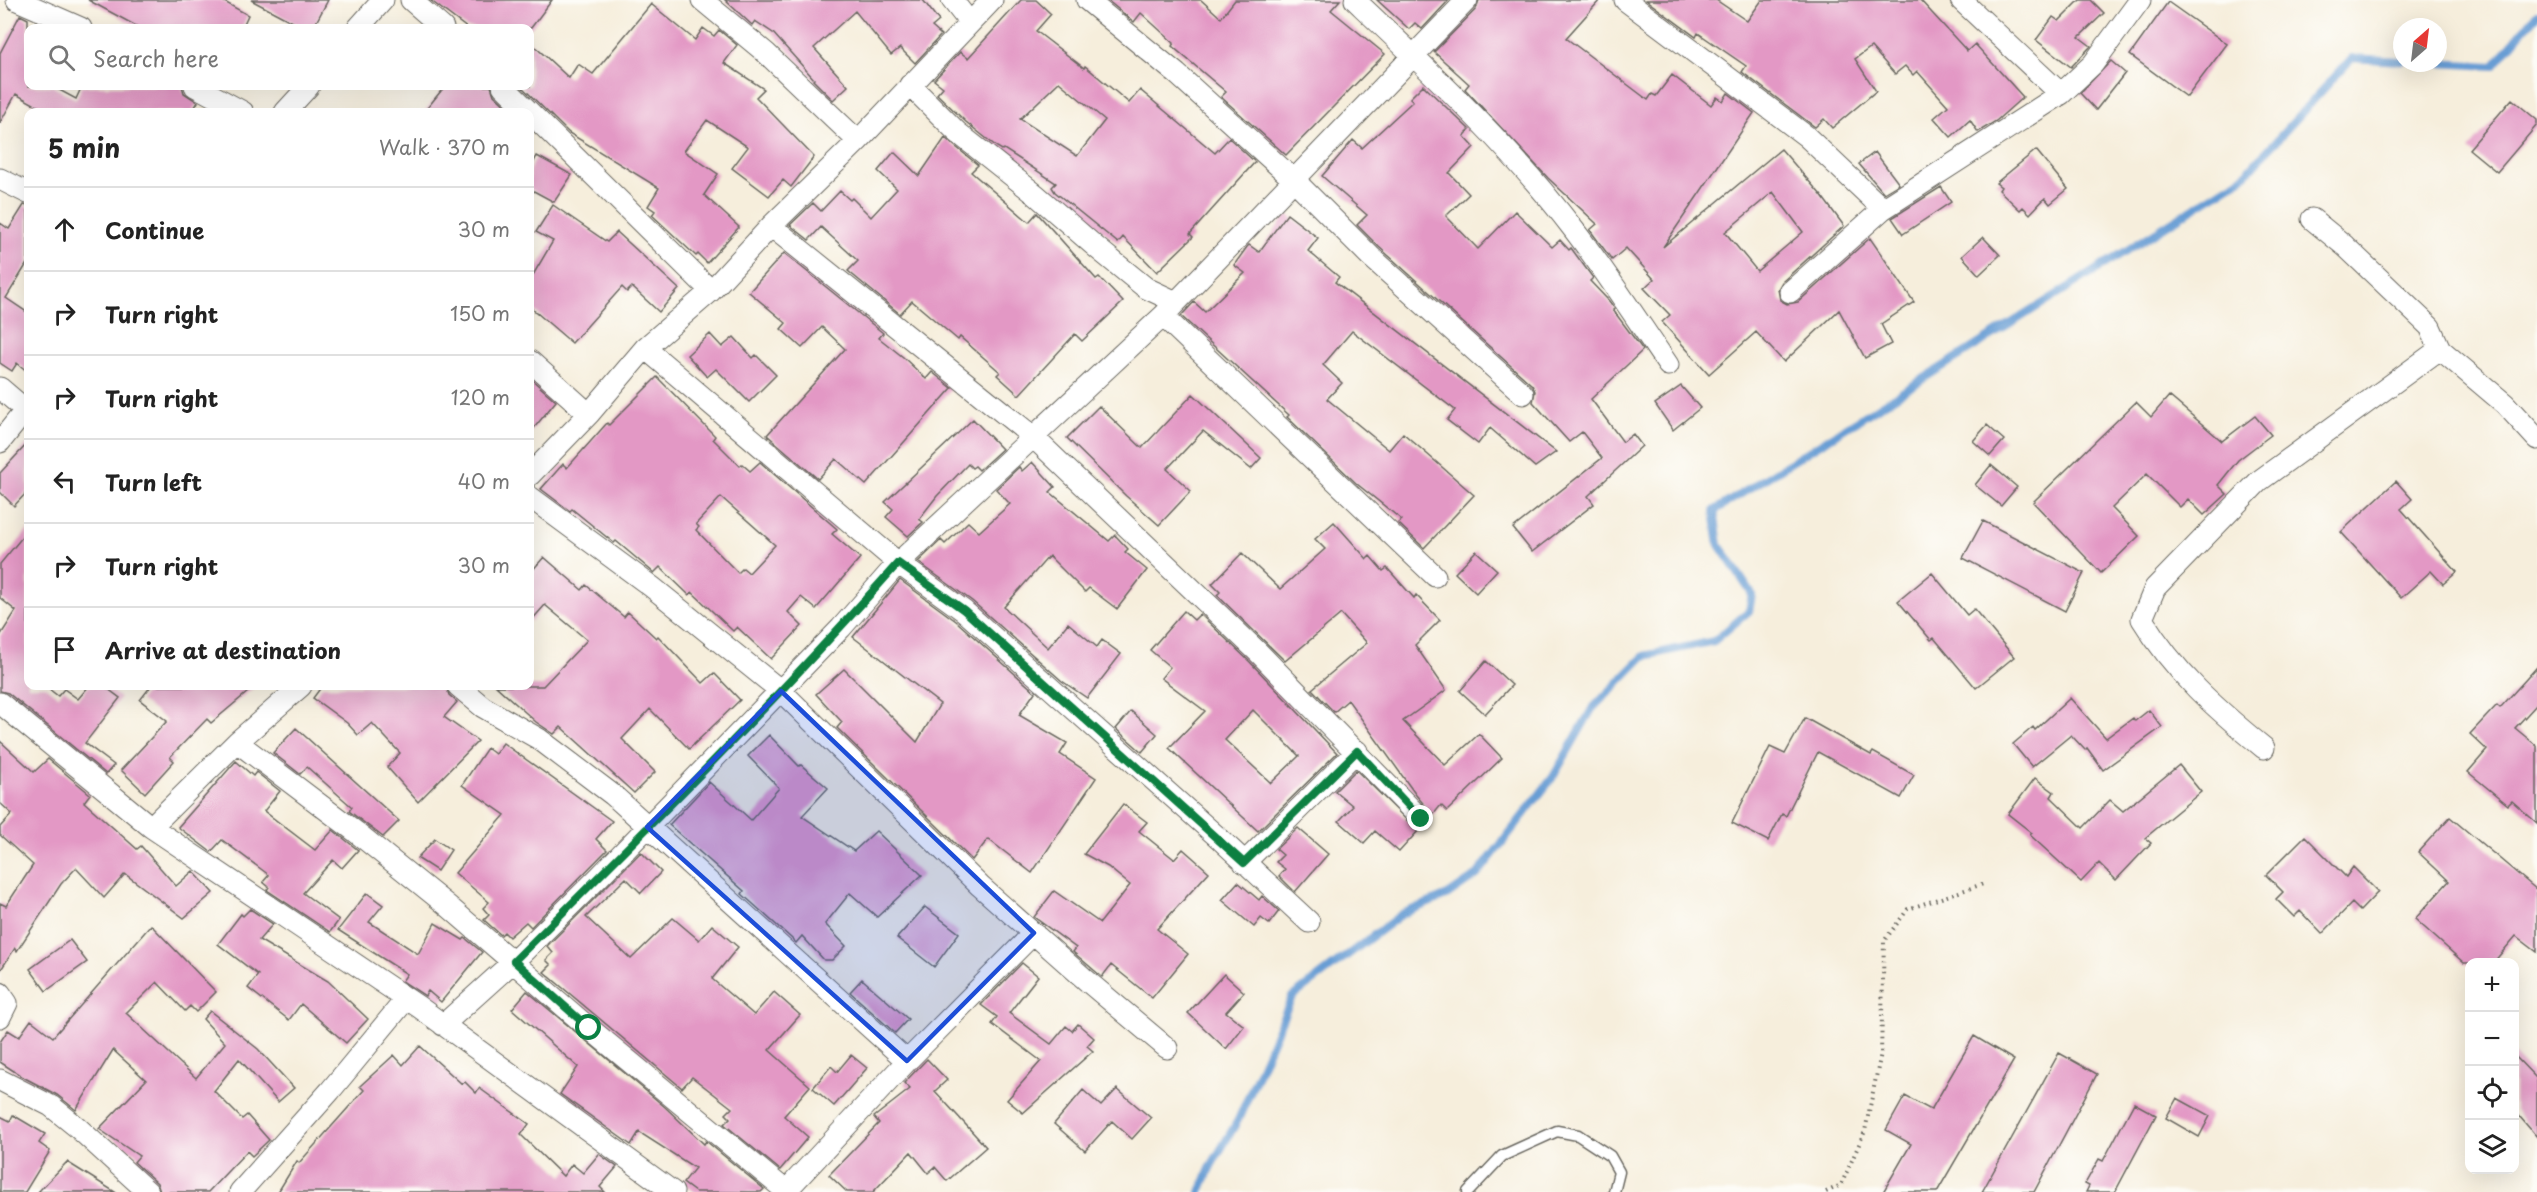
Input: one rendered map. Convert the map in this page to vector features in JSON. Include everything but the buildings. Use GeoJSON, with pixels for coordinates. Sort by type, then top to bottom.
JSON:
{"type":"FeatureCollection","features":[{"type":"Feature","properties":{"kind":"street"},"geometry":{"type":"LineString","coordinates":[[16,0],[72,24]]}},
{"type":"Feature","properties":{"kind":"street"},"geometry":{"type":"LineString","coordinates":[[362,24],[383,0]]}},
{"type":"Feature","properties":{"kind":"street"},"geometry":{"type":"LineString","coordinates":[[411,0],[438,24]]}},
{"type":"Feature","properties":{"kind":"street"},"geometry":{"type":"LineString","coordinates":[[702,0],[766,52],[858,141]]}},
{"type":"Feature","properties":{"kind":"street"},"geometry":{"type":"LineString","coordinates":[[952,0],[970,23]]}},
{"type":"Feature","properties":{"kind":"street"},"geometry":{"type":"LineString","coordinates":[[534,470],[589,414],[645,348],[711,291],[771,226],[858,141],[993,0]]}},
{"type":"Feature","properties":{"kind":"street"},"geometry":{"type":"LineString","coordinates":[[1087,0],[1177,74],[1294,180],[1370,256],[1523,394]]}},
{"type":"Feature","properties":{"kind":"street"},"geometry":{"type":"LineString","coordinates":[[1354,0],[1413,55],[1533,180],[1575,231],[1668,365]]}},
{"type":"Feature","properties":{"kind":"street"},"geometry":{"type":"LineString","coordinates":[[443,1025],[514,961],[781,691],[898,563],[1170,309],[1467,0]]}},
{"type":"Feature","properties":{"kind":"street"},"geometry":{"type":"LineString","coordinates":[[1625,0],[1806,136],[1883,208]]}},
{"type":"Feature","properties":{"kind":"street"},"geometry":{"type":"LineString","coordinates":[[1961,0],[2061,94]]}},
{"type":"Feature","properties":{"kind":"street"},"geometry":{"type":"LineString","coordinates":[[1790,292],[1883,208],[2061,94],[2093,64],[2140,0]]}},
{"type":"Feature","properties":{"kind":"street"},"geometry":{"type":"LineString","coordinates":[[910,85],[957,132],[1035,194],[1170,309],[1435,576]]}},
{"type":"Feature","properties":{"kind":"street"},"geometry":{"type":"LineString","coordinates":[[202,90],[236,108]]}},
{"type":"Feature","properties":{"kind":"street"},"geometry":{"type":"LineString","coordinates":[[289,108],[305,90]]}},
{"type":"Feature","properties":{"kind":"street"},"geometry":{"type":"LineString","coordinates":[[507,90],[525,108]]}},
{"type":"Feature","properties":{"kind":"street"},"geometry":{"type":"LineString","coordinates":[[534,117],[711,291]]}},
{"type":"Feature","properties":{"kind":"street"},"geometry":{"type":"LineString","coordinates":[[0,179],[24,191]]}},
{"type":"Feature","properties":{"kind":"street"},"geometry":{"type":"LineString","coordinates":[[2312,219],[2345,246],[2430,327],[2440,349],[2505,404],[2537,439]]}},
{"type":"Feature","properties":{"kind":"street"},"geometry":{"type":"LineString","coordinates":[[771,226],[1032,436],[1259,653],[1421,819]]}},
{"type":"Feature","properties":{"kind":"street"},"geometry":{"type":"LineString","coordinates":[[645,348],[898,563],[964,610],[1309,922]]}},
{"type":"Feature","properties":{"kind":"street"},"geometry":{"type":"LineString","coordinates":[[2264,748],[2218,710],[2161,650],[2142,619],[2155,588],[2259,482],[2440,349]]}},
{"type":"Feature","properties":{"kind":"street"},"geometry":{"type":"LineString","coordinates":[[534,365],[589,414]]}},
{"type":"Feature","properties":{"kind":"street"},"geometry":{"type":"LineString","coordinates":[[0,388],[24,408]]}},
{"type":"Feature","properties":{"kind":"street"},"geometry":{"type":"LineString","coordinates":[[0,442],[24,414]]}},
{"type":"Feature","properties":{"kind":"street"},"geometry":{"type":"LineString","coordinates":[[534,500],[652,587],[781,691],[904,813],[1034,933],[1167,1048]]}},
{"type":"Feature","properties":{"kind":"street"},"geometry":{"type":"LineString","coordinates":[[151,827],[237,742],[296,690]]}},
{"type":"Feature","properties":{"kind":"street"},"geometry":{"type":"LineString","coordinates":[[463,690],[483,707],[539,739],[613,795],[907,1061]]}},
{"type":"Feature","properties":{"kind":"street"},"geometry":{"type":"LineString","coordinates":[[0,703],[151,827],[406,999],[673,1192]]}},
{"type":"Feature","properties":{"kind":"street"},"geometry":{"type":"LineString","coordinates":[[237,742],[365,839],[514,961],[589,1028],[786,1191],[907,1061],[1034,933]]}},
{"type":"Feature","properties":{"kind":"street"},"geometry":{"type":"LineString","coordinates":[[1244,863],[1357,751]]}},
{"type":"Feature","properties":{"kind":"street"},"geometry":{"type":"LineString","coordinates":[[0,993],[7,1003],[0,1017]]}},
{"type":"Feature","properties":{"kind":"street"},"geometry":{"type":"LineString","coordinates":[[240,1192],[330,1091],[406,999]]}},
{"type":"Feature","properties":{"kind":"street"},"geometry":{"type":"LineString","coordinates":[[0,1080],[51,1107],[77,1127],[148,1192]]}},
{"type":"Feature","properties":{"kind":"lane"},"geometry":{"type":"LineString","coordinates":[[1468,1192],[1502,1156],[1557,1131],[1578,1135],[1610,1156],[1619,1172],[1614,1192]]}},
{"type":"Feature","properties":{"kind":"path"},"geometry":{"type":"LineString","coordinates":[[1826,1192],[1841,1185],[1864,1131],[1881,1053],[1884,941],[1908,909],[1983,884]]}},
{"type":"Feature","properties":{"kind":"highlighted area"},"geometry":{"type":"Polygon","coordinates":[[[781,691],[1034,933],[907,1061],[647,827],[781,691]]]}},
{"type":"Feature","properties":{"kind":"waterway"},"geometry":{"type":"LineString","coordinates":[[2447,64],[2494,66],[2537,14]]}},
{"type":"Feature","properties":{"kind":"waterway"},"geometry":{"type":"LineString","coordinates":[[1200,1192],[1211,1166],[1238,1120],[1292,997],[1402,914],[1448,895],[1477,875],[1553,777],[1592,709],[1644,656],[1714,641],[1749,611],[1752,594],[1719,545],[1714,511],[2243,177],[2352,58],[2393,60]]}},
{"type":"Feature","properties":{"kind":"route"},"geometry":{"type":"LineString","coordinates":[[589,1028],[514,961],[781,691],[898,563],[964,610],[1244,863],[1357,751],[1421,819]]}}]}
